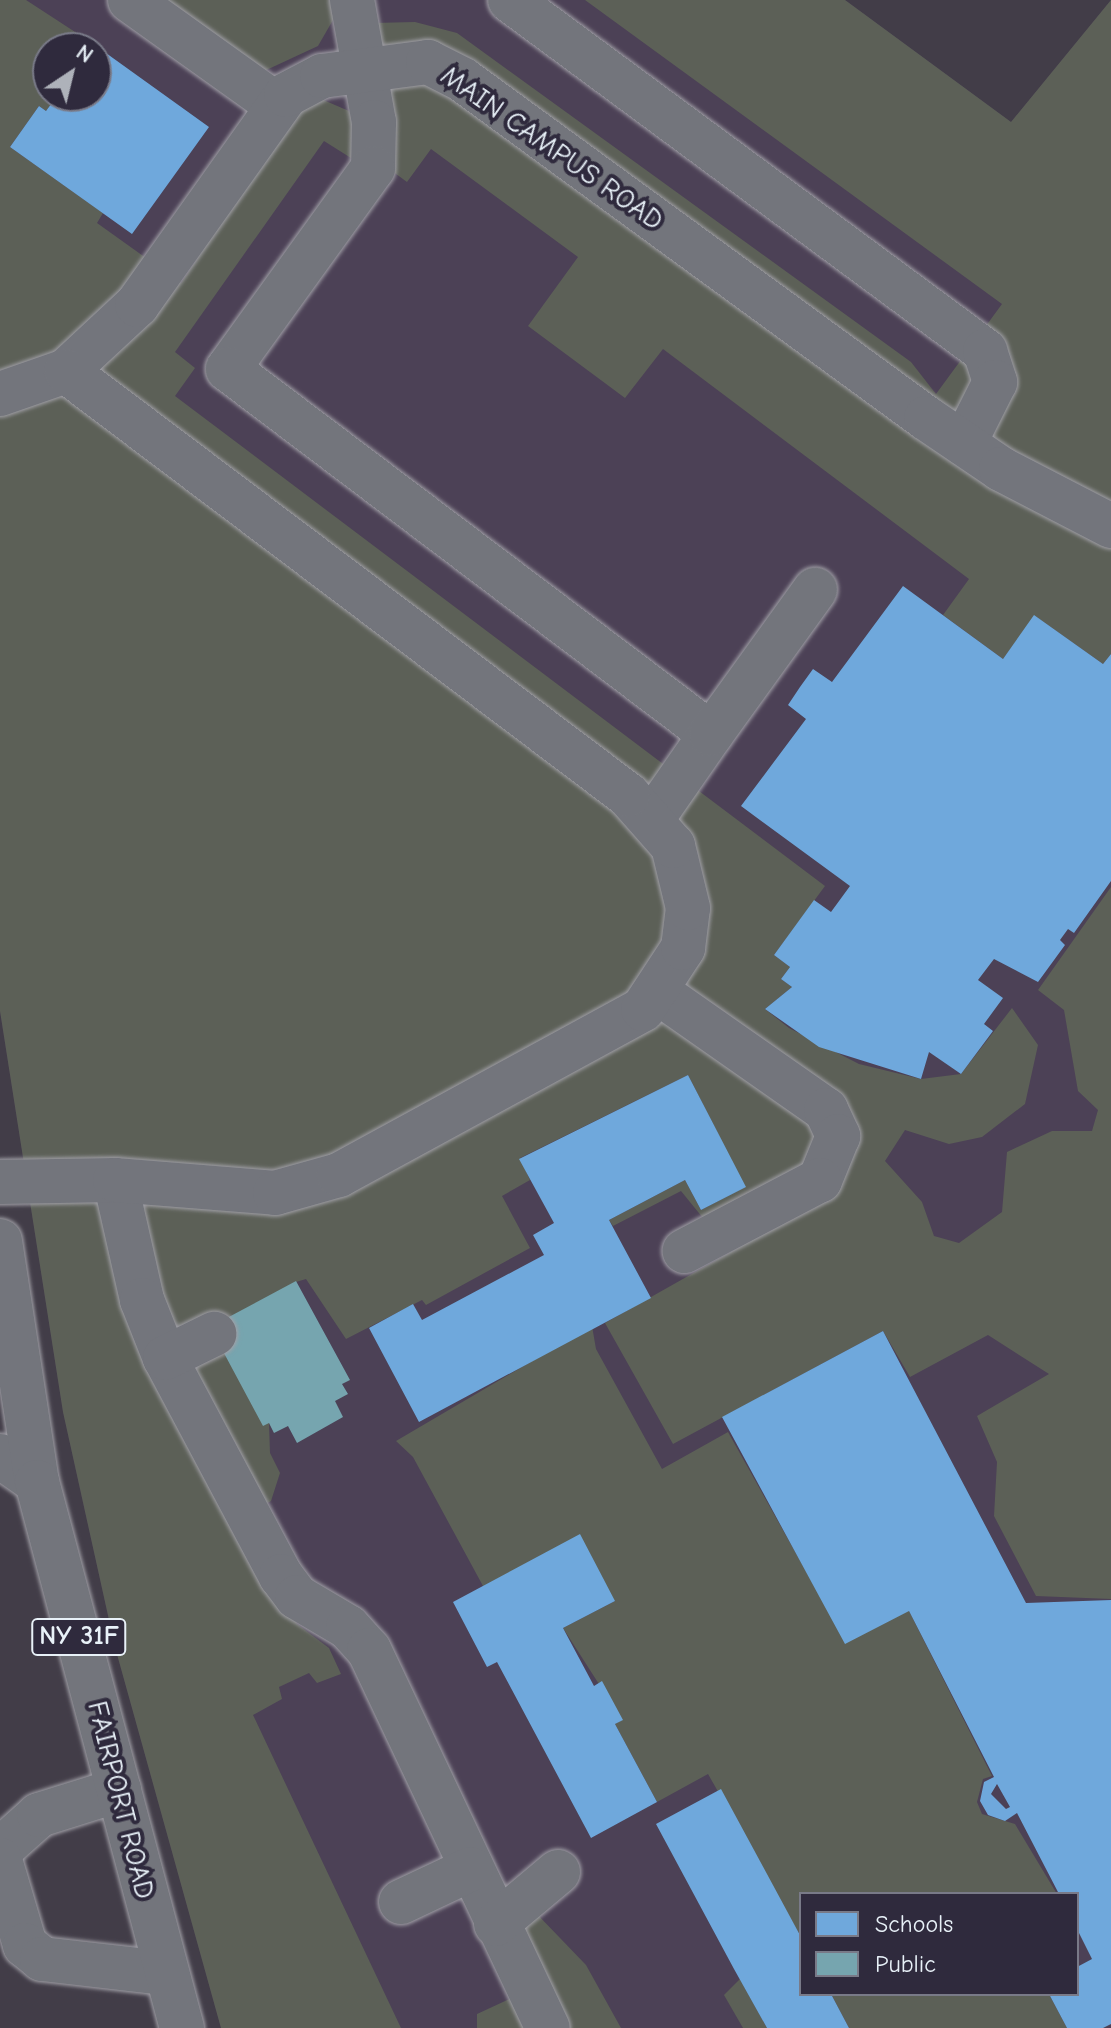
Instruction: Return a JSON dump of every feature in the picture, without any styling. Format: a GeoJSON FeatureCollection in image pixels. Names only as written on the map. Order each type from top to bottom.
{"type":"FeatureCollection","features":[{"type":"Feature","properties":{"kind":"street"},"geometry":{"type":"LineString","coordinates":[[130,0],[278,106]]}},
{"type":"Feature","properties":{"kind":"street"},"geometry":{"type":"LineString","coordinates":[[352,0],[365,66],[373,168],[228,369],[711,734]]}},
{"type":"Feature","properties":{"kind":"street"},"geometry":{"type":"LineString","coordinates":[[510,0],[985,351],[995,382],[964,444]]}},
{"type":"Feature","properties":{"kind":"street","name":"MAIN CAMPUS ROAD"},"geometry":{"type":"LineString","coordinates":[[0,394],[66,371],[137,305],[278,106],[301,85],[365,66],[428,62],[463,80],[964,444],[1106,513]]}},
{"type":"Feature","properties":{"kind":"street"},"geometry":{"type":"LineString","coordinates":[[0,1182],[115,1180],[275,1193],[339,1175],[627,1020],[659,993],[683,948],[688,908],[673,846],[652,819],[66,371]]}},
{"type":"Feature","properties":{"kind":"street"},"geometry":{"type":"LineString","coordinates":[[652,819],[815,590]]}},
{"type":"Feature","properties":{"kind":"street"},"geometry":{"type":"LineString","coordinates":[[659,993],[826,1110],[838,1136],[820,1180],[685,1251]]}},
{"type":"Feature","properties":{"kind":"street"},"geometry":{"type":"LineString","coordinates":[[115,1180],[142,1300],[165,1358],[281,1576],[297,1597],[348,1627],[369,1650],[496,1924],[548,2028]]}},
{"type":"Feature","properties":{"kind":"street","name":"FAIRPORT ROAD"},"geometry":{"type":"LineString","coordinates":[[0,1241],[37,1482],[182,2028]]}},
{"type":"Feature","properties":{"kind":"street"},"geometry":{"type":"LineString","coordinates":[[165,1358],[214,1334]]}},
{"type":"Feature","properties":{"kind":"street"},"geometry":{"type":"LineString","coordinates":[[0,1456],[37,1482]]}},
{"type":"Feature","properties":{"kind":"street"},"geometry":{"type":"LineString","coordinates":[[0,1850],[39,1815],[119,1790]]}},
{"type":"Feature","properties":{"kind":"street"},"geometry":{"type":"LineString","coordinates":[[0,1860],[25,1945],[42,1959],[165,1973]]}},
{"type":"Feature","properties":{"kind":"street"},"geometry":{"type":"LineString","coordinates":[[401,1902],[471,1869]]}},
{"type":"Feature","properties":{"kind":"street"},"geometry":{"type":"LineString","coordinates":[[496,1924],[558,1872]]}},
{"type":"Feature","properties":{"kind":"shaded area"},"geometry":{"type":"Polygon","coordinates":[[[0,0],[845,0],[1011,122],[1111,0],[1111,2028],[221,2028],[115,1647],[63,1412],[0,1011],[0,0]]]}},
{"type":"Feature","properties":{"kind":"shaded area"},"geometry":{"type":"Polygon","coordinates":[[[0,0],[26,0],[75,32],[32,32],[32,112],[35,112],[10,147],[103,213],[97,223],[181,283],[296,110],[321,99],[349,111],[358,141],[351,158],[324,141],[175,352],[195,368],[175,396],[825,886],[774,955],[790,967],[781,979],[792,987],[765,1009],[789,1028],[859,1064],[921,1079],[961,1074],[1012,1008],[1038,1045],[1025,1104],[982,1137],[949,1144],[905,1130],[885,1161],[922,1202],[934,1236],[959,1243],[1002,1212],[1007,1152],[1052,1131],[1092,1131],[1098,1110],[1078,1091],[1064,1010],[1038,990],[1111,887],[1111,1599],[1036,1596],[994,1516],[997,1462],[977,1416],[1049,1374],[988,1335],[910,1377],[883,1331],[673,1444],[605,1323],[812,1206],[707,1223],[681,1191],[613,1226],[609,1220],[685,1180],[701,1210],[745,1187],[688,1075],[520,1158],[530,1180],[502,1196],[530,1248],[426,1305],[422,1300],[346,1339],[306,1279],[296,1282],[269,1423],[270,1453],[280,1473],[271,1501],[236,1520],[297,1624],[329,1648],[341,1674],[317,1683],[309,1673],[279,1687],[282,1699],[253,1715],[401,2028],[221,2028],[115,1647],[63,1412],[0,1011],[0,0]]]}},
{"type":"Feature","properties":{"kind":"shaded area"},"geometry":{"type":"Polygon","coordinates":[[[158,0],[334,0],[337,13],[318,46],[262,72],[158,0]]]}},
{"type":"Feature","properties":{"kind":"shaded area"},"geometry":{"type":"Polygon","coordinates":[[[585,0],[845,0],[1011,122],[1111,0],[1111,654],[1103,664],[1035,616],[1003,659],[943,615],[969,579],[663,349],[625,398],[528,326],[578,257],[431,149],[407,182],[392,171],[373,23],[415,22],[457,33],[911,362],[936,394],[1002,304],[585,0]]]}},
{"type":"Feature","properties":{"kind":"shaded area"},"geometry":{"type":"Polygon","coordinates":[[[592,1326],[596,1349],[662,1469],[728,1432],[826,1607],[909,1611],[992,1776],[983,1779],[977,1802],[982,1814],[1015,1824],[1056,1892],[799,1892],[799,1933],[708,1774],[657,1802],[615,1724],[622,1720],[563,1628],[615,1601],[483,1586],[413,1457],[396,1441],[592,1326]]]}},
{"type":"Feature","properties":{"kind":"shaded area"},"geometry":{"type":"Polygon","coordinates":[[[535,1912],[586,1965],[621,2028],[477,2028],[477,2014],[548,1981],[522,1931],[535,1912]]]}},
{"type":"Feature","properties":{"kind":"shaded area"},"geometry":{"type":"Polygon","coordinates":[[[740,1979],[767,2028],[743,2028],[724,1995],[740,1979]]]}},
{"type":"Feature","properties":{"kind":"shaded area"},"geometry":{"type":"Polygon","coordinates":[[[832,1996],[1050,1996],[1067,2028],[849,2028],[832,1996]]]}},
{"type":"Feature","properties":{"kind":"building: Schools"},"geometry":{"type":"Polygon","coordinates":[[[112,57],[209,127],[132,234],[10,147],[35,112],[112,112],[112,57]]]}},
{"type":"Feature","properties":{"kind":"building: Schools"},"geometry":{"type":"Polygon","coordinates":[[[903,586],[1003,659],[1034,615],[1103,664],[1111,654],[1111,881],[1074,933],[1068,929],[1060,940],[1065,945],[1038,982],[994,959],[978,980],[1003,998],[984,1024],[993,1031],[961,1074],[929,1052],[921,1079],[819,1047],[765,1009],[792,987],[781,979],[790,967],[774,955],[814,900],[831,912],[850,886],[741,806],[806,719],[788,705],[813,669],[832,682],[903,586]]]}},
{"type":"Feature","properties":{"kind":"building: Schools"},"geometry":{"type":"Polygon","coordinates":[[[688,1075],[746,1187],[701,1210],[685,1180],[609,1220],[651,1298],[419,1422],[369,1328],[413,1304],[422,1320],[544,1255],[533,1235],[554,1223],[519,1159],[688,1075]]]}},
{"type":"Feature","properties":{"kind":"building: Schools"},"geometry":{"type":"Polygon","coordinates":[[[883,1331],[1026,1603],[1111,1600],[1111,2024],[1103,2028],[1067,2028],[1050,1996],[1079,1996],[1079,1966],[1092,1959],[1079,1933],[1079,1892],[1058,1892],[1017,1813],[1005,1821],[988,1815],[980,1801],[984,1782],[994,1777],[909,1611],[845,1644],[722,1417],[883,1331]],[[997,1784],[991,1794],[1006,1809],[1010,1807],[997,1784]]]}},
{"type":"Feature","properties":{"kind":"building: Schools"},"geometry":{"type":"Polygon","coordinates":[[[580,1534],[615,1601],[563,1628],[594,1686],[602,1681],[623,1720],[615,1724],[657,1802],[591,1838],[497,1662],[487,1667],[453,1602],[580,1534]]]}},
{"type":"Feature","properties":{"kind":"building: Schools"},"geometry":{"type":"Polygon","coordinates":[[[721,1789],[799,1933],[799,1996],[832,1996],[849,2028],[767,2028],[656,1824],[721,1789]]]}},
{"type":"Feature","properties":{"kind":"building: Public"},"geometry":{"type":"Polygon","coordinates":[[[296,1281],[350,1380],[342,1384],[348,1394],[335,1401],[343,1417],[297,1443],[288,1426],[274,1433],[269,1423],[263,1426],[210,1327],[296,1281]]]}}]}
